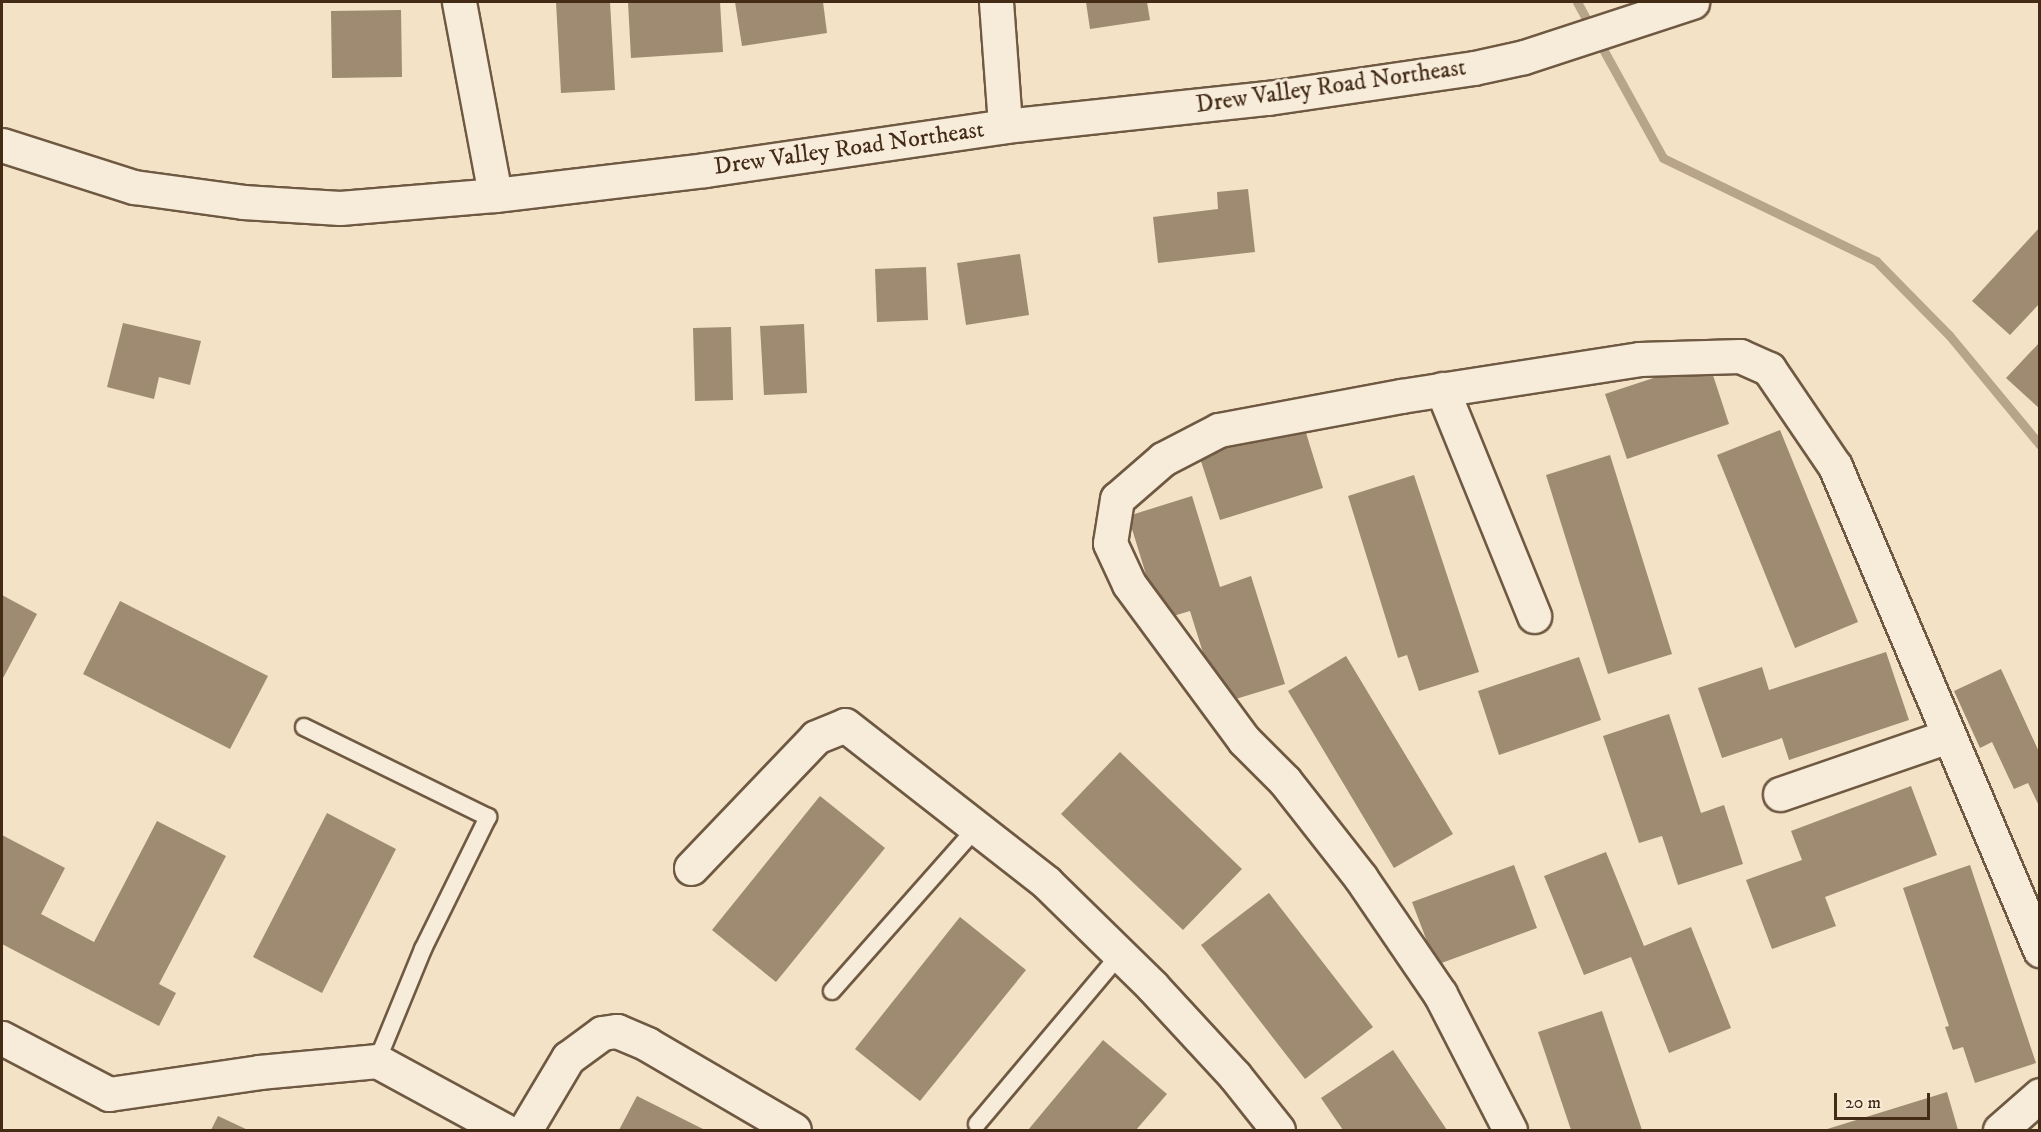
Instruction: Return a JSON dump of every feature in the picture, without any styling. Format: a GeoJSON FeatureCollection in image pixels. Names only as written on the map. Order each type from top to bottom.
{"type":"FeatureCollection","features":[{"type":"Feature","properties":{"kind":"street"},"geometry":{"type":"LineString","coordinates":[[459,2],[495,195]]}},
{"type":"Feature","properties":{"kind":"street"},"geometry":{"type":"LineString","coordinates":[[996,2],[1005,126]]}},
{"type":"Feature","properties":{"kind":"street","name":"Drew Valley Road Northeast"},"geometry":{"type":"LineString","coordinates":[[2,145],[134,187],[243,202],[340,208],[495,195],[705,170],[1005,126],[1268,98],[1524,57],[1640,22],[1692,2]]}},
{"type":"Feature","properties":{"kind":"street"},"geometry":{"type":"LineString","coordinates":[[1510,1131],[1440,994],[1367,887],[1285,781],[1244,740],[1128,584],[1110,543],[1117,499],[1163,459],[1219,430],[1442,389],[1639,359],[1740,356],[1769,369],[1835,466],[2040,950]]}},
{"type":"Feature","properties":{"kind":"street"},"geometry":{"type":"LineString","coordinates":[[1442,389],[1534,616]]}},
{"type":"Feature","properties":{"kind":"street"},"geometry":{"type":"LineString","coordinates":[[691,868],[816,736],[845,725],[978,826],[1047,883],[1120,954],[1235,1076],[1278,1131]]}},
{"type":"Feature","properties":{"kind":"street"},"geometry":{"type":"LineString","coordinates":[[1780,794],[1948,736]]}},
{"type":"Feature","properties":{"kind":"street"},"geometry":{"type":"LineString","coordinates":[[525,1131],[568,1058],[602,1034],[617,1031],[647,1044],[794,1131]]}},
{"type":"Feature","properties":{"kind":"street"},"geometry":{"type":"LineString","coordinates":[[2,1038],[109,1094],[259,1072],[377,1061],[504,1131]]}},
{"type":"Feature","properties":{"kind":"street"},"geometry":{"type":"LineString","coordinates":[[2000,1131],[2040,1095]]}},
{"type":"Feature","properties":{"kind":"lane"},"geometry":{"type":"LineString","coordinates":[[304,727],[488,817],[423,949],[377,1061]]}},
{"type":"Feature","properties":{"kind":"lane"},"geometry":{"type":"LineString","coordinates":[[832,991],[978,826]]}},
{"type":"Feature","properties":{"kind":"lane"},"geometry":{"type":"LineString","coordinates":[[977,1124],[1120,954]]}},
{"type":"Feature","properties":{"kind":"building"},"geometry":{"type":"Polygon","coordinates":[[[556,2],[610,2],[615,90],[561,93],[556,2]]]}},
{"type":"Feature","properties":{"kind":"building"},"geometry":{"type":"Polygon","coordinates":[[[628,2],[720,2],[723,52],[631,58],[628,2]]]}},
{"type":"Feature","properties":{"kind":"building"},"geometry":{"type":"Polygon","coordinates":[[[735,2],[823,2],[827,33],[742,46],[735,2]]]}},
{"type":"Feature","properties":{"kind":"building"},"geometry":{"type":"Polygon","coordinates":[[[1086,2],[1147,2],[1150,20],[1090,29],[1086,2]]]}},
{"type":"Feature","properties":{"kind":"building"},"geometry":{"type":"Polygon","coordinates":[[[401,10],[402,77],[332,78],[331,11],[401,10]]]}},
{"type":"Feature","properties":{"kind":"building"},"geometry":{"type":"Polygon","coordinates":[[[1248,189],[1255,252],[1158,263],[1153,217],[1218,209],[1217,192],[1248,189]]]}},
{"type":"Feature","properties":{"kind":"building"},"geometry":{"type":"Polygon","coordinates":[[[2040,227],[2040,303],[2010,335],[1972,301],[2040,227]]]}},
{"type":"Feature","properties":{"kind":"building"},"geometry":{"type":"Polygon","coordinates":[[[1020,254],[1029,315],[966,325],[957,263],[1020,254]]]}},
{"type":"Feature","properties":{"kind":"building"},"geometry":{"type":"Polygon","coordinates":[[[926,267],[928,320],[877,322],[875,269],[926,267]]]}},
{"type":"Feature","properties":{"kind":"building"},"geometry":{"type":"Polygon","coordinates":[[[123,323],[201,341],[190,385],[159,377],[154,399],[107,387],[123,323]]]}},
{"type":"Feature","properties":{"kind":"building"},"geometry":{"type":"Polygon","coordinates":[[[804,324],[807,393],[764,395],[760,326],[804,324]]]}},
{"type":"Feature","properties":{"kind":"building"},"geometry":{"type":"Polygon","coordinates":[[[731,327],[733,400],[695,401],[693,328],[731,327]]]}},
{"type":"Feature","properties":{"kind":"building"},"geometry":{"type":"Polygon","coordinates":[[[2040,342],[2040,409],[2006,378],[2040,342]]]}},
{"type":"Feature","properties":{"kind":"building"},"geometry":{"type":"Polygon","coordinates":[[[1708,360],[1729,424],[1627,459],[1605,394],[1708,360]]]}},
{"type":"Feature","properties":{"kind":"building"},"geometry":{"type":"Polygon","coordinates":[[[1303,423],[1323,488],[1220,520],[1199,455],[1303,423]]]}},
{"type":"Feature","properties":{"kind":"building"},"geometry":{"type":"Polygon","coordinates":[[[1780,430],[1858,622],[1795,648],[1717,455],[1780,430]]]}},
{"type":"Feature","properties":{"kind":"building"},"geometry":{"type":"Polygon","coordinates":[[[1610,455],[1672,654],[1608,674],[1546,475],[1610,455]]]}},
{"type":"Feature","properties":{"kind":"building"},"geometry":{"type":"Polygon","coordinates":[[[1414,475],[1479,672],[1419,691],[1407,655],[1398,658],[1348,496],[1414,475]]]}},
{"type":"Feature","properties":{"kind":"building"},"geometry":{"type":"Polygon","coordinates":[[[1192,496],[1220,587],[1251,576],[1285,684],[1219,704],[1190,611],[1160,620],[1128,516],[1192,496]]]}},
{"type":"Feature","properties":{"kind":"building"},"geometry":{"type":"Polygon","coordinates":[[[2,595],[37,614],[2,680],[2,595]]]}},
{"type":"Feature","properties":{"kind":"building"},"geometry":{"type":"Polygon","coordinates":[[[120,601],[268,676],[230,749],[83,674],[120,601]]]}},
{"type":"Feature","properties":{"kind":"building"},"geometry":{"type":"Polygon","coordinates":[[[1886,652],[1909,720],[1789,760],[1782,738],[1722,758],[1698,688],[1762,667],[1769,690],[1886,652]]]}},
{"type":"Feature","properties":{"kind":"building"},"geometry":{"type":"Polygon","coordinates":[[[1346,656],[1453,834],[1394,868],[1288,691],[1346,656]]]}},
{"type":"Feature","properties":{"kind":"building"},"geometry":{"type":"Polygon","coordinates":[[[1579,657],[1601,720],[1499,755],[1478,691],[1579,657]]]}},
{"type":"Feature","properties":{"kind":"building"},"geometry":{"type":"Polygon","coordinates":[[[2001,669],[2040,754],[2040,808],[2028,783],[2014,789],[1992,742],[1980,748],[1954,691],[2001,669]]]}},
{"type":"Feature","properties":{"kind":"building"},"geometry":{"type":"Polygon","coordinates":[[[1669,714],[1701,813],[1724,805],[1743,864],[1678,885],[1662,836],[1639,843],[1603,736],[1669,714]]]}},
{"type":"Feature","properties":{"kind":"building"},"geometry":{"type":"Polygon","coordinates":[[[1120,752],[1242,869],[1183,930],[1061,814],[1120,752]]]}},
{"type":"Feature","properties":{"kind":"building"},"geometry":{"type":"Polygon","coordinates":[[[1911,786],[1937,855],[1825,897],[1836,926],[1772,949],[1746,880],[1802,860],[1791,831],[1911,786]]]}},
{"type":"Feature","properties":{"kind":"building"},"geometry":{"type":"Polygon","coordinates":[[[820,796],[885,848],[776,982],[712,930],[820,796]]]}},
{"type":"Feature","properties":{"kind":"building"},"geometry":{"type":"Polygon","coordinates":[[[327,813],[396,849],[322,993],[253,957],[327,813]]]}},
{"type":"Feature","properties":{"kind":"building"},"geometry":{"type":"Polygon","coordinates":[[[157,821],[226,856],[159,984],[176,993],[159,1026],[2,944],[2,835],[65,868],[41,914],[94,942],[157,821]]]}},
{"type":"Feature","properties":{"kind":"building"},"geometry":{"type":"Polygon","coordinates":[[[1606,852],[1644,946],[1691,927],[1731,1028],[1669,1053],[1631,957],[1584,975],[1544,876],[1606,852]]]}},
{"type":"Feature","properties":{"kind":"building"},"geometry":{"type":"Polygon","coordinates":[[[1514,865],[1537,928],[1436,965],[1412,902],[1514,865]]]}},
{"type":"Feature","properties":{"kind":"building"},"geometry":{"type":"Polygon","coordinates":[[[1970,865],[2036,1063],[1975,1083],[1963,1047],[1953,1050],[1945,1027],[1949,1026],[1903,888],[1970,865]]]}},
{"type":"Feature","properties":{"kind":"building"},"geometry":{"type":"Polygon","coordinates":[[[1269,893],[1373,1027],[1305,1079],[1201,945],[1269,893]]]}},
{"type":"Feature","properties":{"kind":"building"},"geometry":{"type":"Polygon","coordinates":[[[960,917],[1026,970],[920,1101],[855,1049],[960,917]]]}},
{"type":"Feature","properties":{"kind":"building"},"geometry":{"type":"Polygon","coordinates":[[[1602,1011],[1642,1130],[1571,1130],[1538,1032],[1602,1011]]]}},
{"type":"Feature","properties":{"kind":"building"},"geometry":{"type":"Polygon","coordinates":[[[1103,1040],[1167,1094],[1136,1130],[1028,1130],[1103,1040]]]}},
{"type":"Feature","properties":{"kind":"building"},"geometry":{"type":"Polygon","coordinates":[[[1393,1050],[1447,1130],[1343,1130],[1321,1098],[1393,1050]]]}},
{"type":"Feature","properties":{"kind":"building"},"geometry":{"type":"Polygon","coordinates":[[[1947,1092],[1958,1130],[1824,1130],[1947,1092]]]}},
{"type":"Feature","properties":{"kind":"building"},"geometry":{"type":"Polygon","coordinates":[[[637,1096],[705,1130],[619,1130],[637,1096]]]}},
{"type":"Feature","properties":{"kind":"building"},"geometry":{"type":"Polygon","coordinates":[[[218,1116],[248,1130],[211,1130],[218,1116]]]}},
{"type":"Feature","properties":{"kind":"waterway"},"geometry":{"type":"LineString","coordinates":[[1577,2],[1663,158],[1876,261],[1949,335],[2040,445]]}}]}
